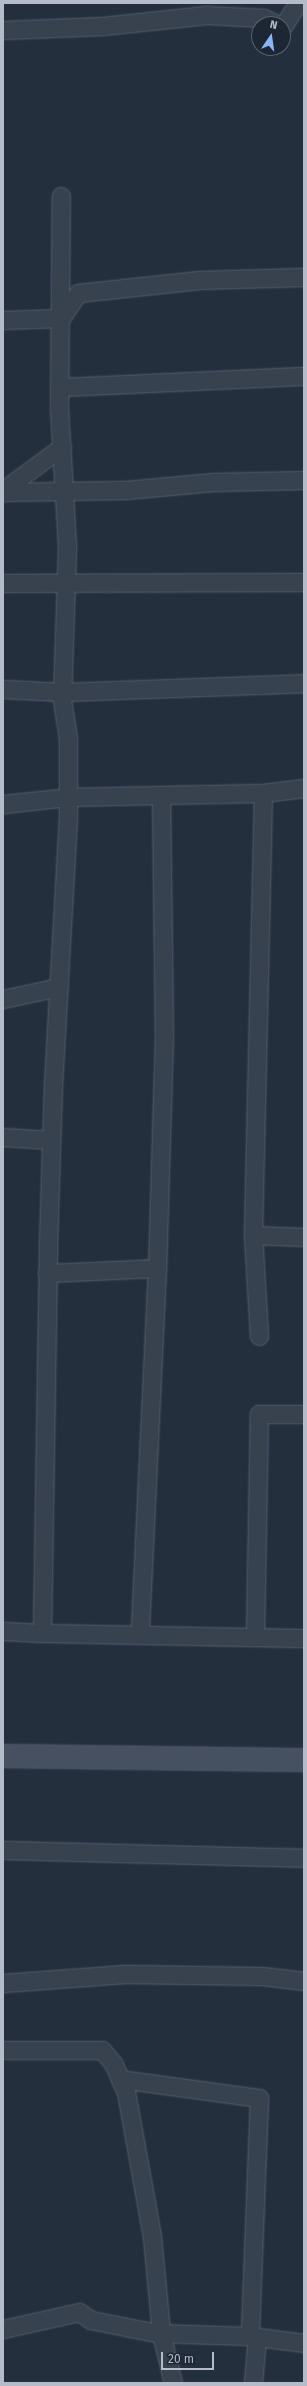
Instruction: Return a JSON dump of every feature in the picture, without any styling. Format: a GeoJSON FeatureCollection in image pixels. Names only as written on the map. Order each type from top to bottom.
{"type":"FeatureCollection","features":[{"type":"Feature","properties":{"kind":"main road"},"geometry":{"type":"LineString","coordinates":[[3,1756],[304,1760]]}},
{"type":"Feature","properties":{"kind":"street"},"geometry":{"type":"LineString","coordinates":[[290,16],[298,3]]}},
{"type":"Feature","properties":{"kind":"street"},"geometry":{"type":"LineString","coordinates":[[3,30],[103,26],[206,14],[251,17]]}},
{"type":"Feature","properties":{"kind":"street"},"geometry":{"type":"LineString","coordinates":[[42,1633],[47,1273],[51,1140],[68,796],[68,738],[63,692],[66,581],[66,492],[59,387],[61,318],[61,196]]}},
{"type":"Feature","properties":{"kind":"street"},"geometry":{"type":"LineString","coordinates":[[61,318],[78,293],[199,280],[304,277]]}},
{"type":"Feature","properties":{"kind":"street"},"geometry":{"type":"LineString","coordinates":[[3,320],[61,318]]}},
{"type":"Feature","properties":{"kind":"street"},"geometry":{"type":"LineString","coordinates":[[59,387],[304,376],[304,364]]}},
{"type":"Feature","properties":{"kind":"street"},"geometry":{"type":"LineString","coordinates":[[3,491],[62,447]]}},
{"type":"Feature","properties":{"kind":"street"},"geometry":{"type":"LineString","coordinates":[[3,491],[66,492],[126,490],[214,482],[304,480]]}},
{"type":"Feature","properties":{"kind":"street"},"geometry":{"type":"LineString","coordinates":[[3,583],[66,581],[304,582]]}},
{"type":"Feature","properties":{"kind":"street"},"geometry":{"type":"LineString","coordinates":[[3,689],[63,692],[304,683]]}},
{"type":"Feature","properties":{"kind":"street"},"geometry":{"type":"LineString","coordinates":[[3,804],[68,796],[263,793],[304,788]]}},
{"type":"Feature","properties":{"kind":"street"},"geometry":{"type":"LineString","coordinates":[[259,1336],[253,1235],[263,793]]}},
{"type":"Feature","properties":{"kind":"street"},"geometry":{"type":"LineString","coordinates":[[140,1635],[157,1268],[164,1034],[161,795]]}},
{"type":"Feature","properties":{"kind":"street"},"geometry":{"type":"LineString","coordinates":[[3,999],[59,987]]}},
{"type":"Feature","properties":{"kind":"street"},"geometry":{"type":"LineString","coordinates":[[3,1137],[51,1140]]}},
{"type":"Feature","properties":{"kind":"street"},"geometry":{"type":"LineString","coordinates":[[253,1235],[304,1237]]}},
{"type":"Feature","properties":{"kind":"street"},"geometry":{"type":"LineString","coordinates":[[47,1273],[157,1268]]}},
{"type":"Feature","properties":{"kind":"street"},"geometry":{"type":"LineString","coordinates":[[255,1637],[259,1414],[304,1414]]}},
{"type":"Feature","properties":{"kind":"street"},"geometry":{"type":"LineString","coordinates":[[3,1631],[304,1638]]}},
{"type":"Feature","properties":{"kind":"street"},"geometry":{"type":"LineString","coordinates":[[3,1850],[304,1858]]}},
{"type":"Feature","properties":{"kind":"street"},"geometry":{"type":"LineString","coordinates":[[3,1983],[125,1974],[262,1976],[304,1981]]}},
{"type":"Feature","properties":{"kind":"street"},"geometry":{"type":"LineString","coordinates":[[3,2050],[102,2050],[113,2063],[126,2092],[152,2237],[161,2333],[173,2383]]}},
{"type":"Feature","properties":{"kind":"street"},"geometry":{"type":"LineString","coordinates":[[120,2079],[259,2098],[253,2383]]}},
{"type":"Feature","properties":{"kind":"street"},"geometry":{"type":"LineString","coordinates":[[3,2329],[79,2312],[91,2320],[161,2333],[254,2337],[304,2343]]}}]}
